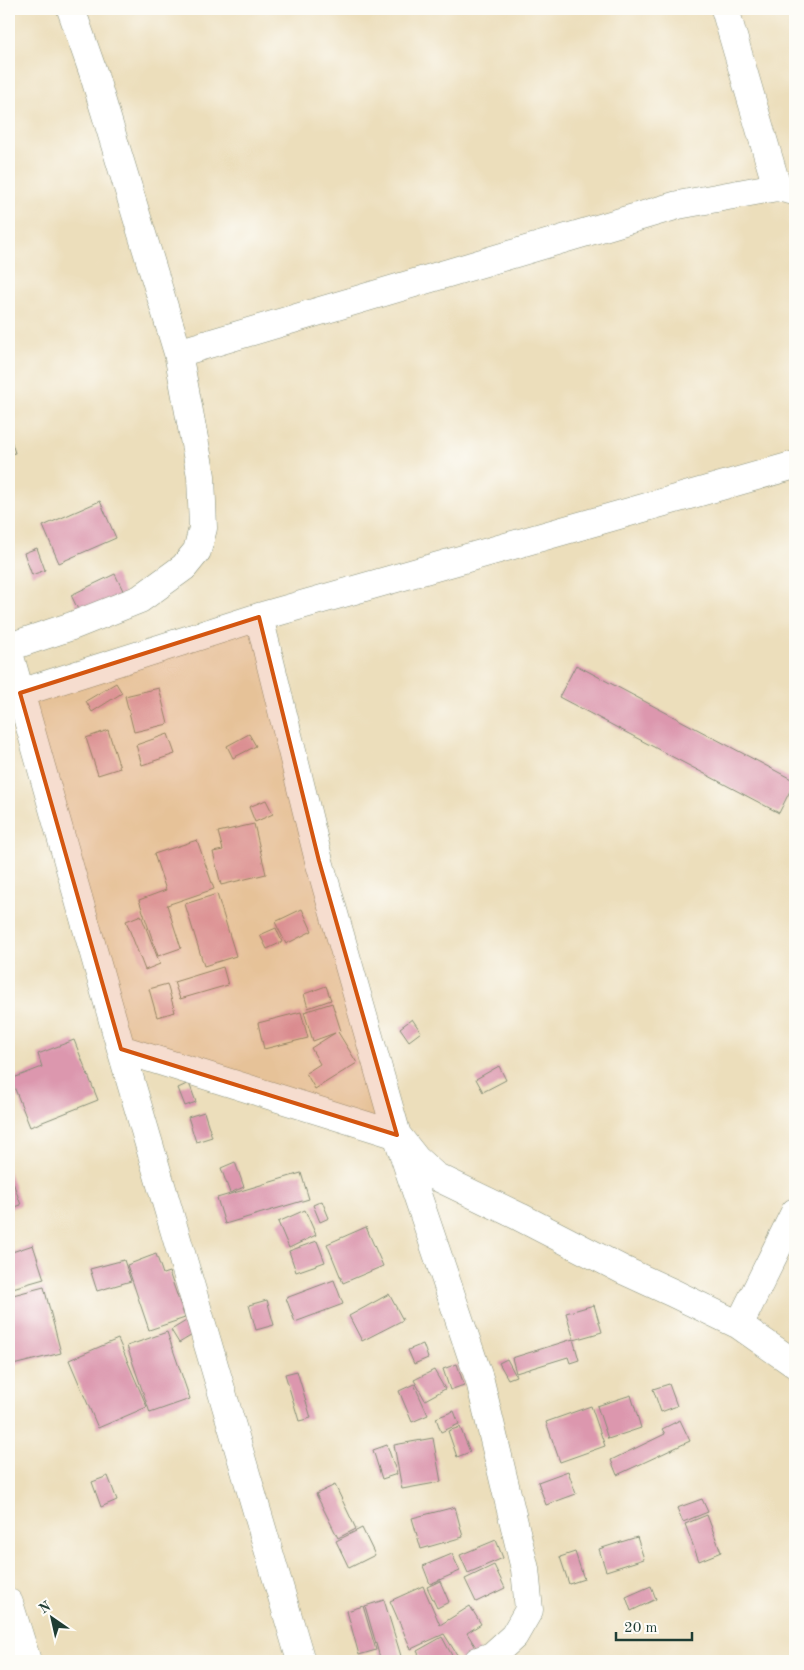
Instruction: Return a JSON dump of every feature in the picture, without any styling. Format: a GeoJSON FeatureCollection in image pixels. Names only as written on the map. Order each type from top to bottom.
{"type":"FeatureCollection","features":[{"type":"Feature","properties":{"kind":"street"},"geometry":{"type":"LineString","coordinates":[[9,647],[72,626],[140,599],[184,567],[197,551],[203,528],[201,476],[178,353],[93,72],[71,9]]}},
{"type":"Feature","properties":{"kind":"street"},"geometry":{"type":"LineString","coordinates":[[178,353],[678,205],[786,189],[725,9]]}},
{"type":"Feature","properties":{"kind":"street"},"geometry":{"type":"LineString","coordinates":[[20,693],[259,617],[795,465]]}},
{"type":"Feature","properties":{"kind":"street"},"geometry":{"type":"LineString","coordinates":[[259,617],[318,862],[398,1135],[480,1381],[525,1569],[529,1610],[514,1636],[492,1656],[478,1661]]}},
{"type":"Feature","properties":{"kind":"street"},"geometry":{"type":"LineString","coordinates":[[9,653],[121,1049],[300,1661]]}},
{"type":"Feature","properties":{"kind":"street"},"geometry":{"type":"LineString","coordinates":[[121,1049],[398,1135],[416,1159],[436,1176],[622,1270],[739,1326],[795,1364]]}},
{"type":"Feature","properties":{"kind":"street"},"geometry":{"type":"LineString","coordinates":[[739,1326],[795,1212]]}},
{"type":"Feature","properties":{"kind":"street"},"geometry":{"type":"LineString","coordinates":[[9,1603],[27,1661]]}},
{"type":"Feature","properties":{"kind":"highlighted area"},"geometry":{"type":"Polygon","coordinates":[[[259,617],[319,861],[397,1135],[121,1049],[20,693],[259,617]]]}},
{"type":"Feature","properties":{"kind":"building"},"geometry":{"type":"Polygon","coordinates":[[[9,434],[15,453],[9,454],[9,434]]]}},
{"type":"Feature","properties":{"kind":"building"},"geometry":{"type":"Polygon","coordinates":[[[100,501],[116,538],[59,563],[43,526],[100,501]]]}},
{"type":"Feature","properties":{"kind":"building"},"geometry":{"type":"Polygon","coordinates":[[[37,548],[45,570],[32,575],[24,553],[37,548]]]}},
{"type":"Feature","properties":{"kind":"building"},"geometry":{"type":"Polygon","coordinates":[[[115,574],[130,605],[86,626],[71,595],[115,574]]]}},
{"type":"Feature","properties":{"kind":"building"},"geometry":{"type":"Polygon","coordinates":[[[576,665],[795,781],[779,813],[559,697],[576,665]]]}},
{"type":"Feature","properties":{"kind":"building"},"geometry":{"type":"Polygon","coordinates":[[[116,683],[122,693],[92,712],[86,701],[116,683]]]}},
{"type":"Feature","properties":{"kind":"building"},"geometry":{"type":"Polygon","coordinates":[[[159,688],[168,724],[134,732],[125,696],[159,688]]]}},
{"type":"Feature","properties":{"kind":"building"},"geometry":{"type":"Polygon","coordinates":[[[108,730],[120,768],[98,775],[86,738],[108,730]]]}},
{"type":"Feature","properties":{"kind":"building"},"geometry":{"type":"Polygon","coordinates":[[[168,734],[175,754],[142,765],[136,745],[168,734]]]}},
{"type":"Feature","properties":{"kind":"building"},"geometry":{"type":"Polygon","coordinates":[[[249,734],[256,746],[233,758],[227,746],[249,734]]]}},
{"type":"Feature","properties":{"kind":"building"},"geometry":{"type":"Polygon","coordinates":[[[266,800],[273,814],[255,822],[249,807],[266,800]]]}},
{"type":"Feature","properties":{"kind":"building"},"geometry":{"type":"Polygon","coordinates":[[[254,824],[266,874],[221,885],[213,852],[223,850],[218,832],[254,824]]]}},
{"type":"Feature","properties":{"kind":"building"},"geometry":{"type":"Polygon","coordinates":[[[197,840],[214,889],[167,905],[181,948],[158,956],[139,900],[166,890],[154,854],[197,840]]]}},
{"type":"Feature","properties":{"kind":"building"},"geometry":{"type":"Polygon","coordinates":[[[217,894],[236,956],[204,966],[185,904],[217,894]]]}},
{"type":"Feature","properties":{"kind":"building"},"geometry":{"type":"Polygon","coordinates":[[[302,909],[312,931],[286,944],[275,922],[302,909]]]}},
{"type":"Feature","properties":{"kind":"building"},"geometry":{"type":"Polygon","coordinates":[[[141,915],[160,964],[145,970],[126,921],[141,915]]]}},
{"type":"Feature","properties":{"kind":"building"},"geometry":{"type":"Polygon","coordinates":[[[276,928],[282,942],[267,949],[260,935],[276,928]]]}},
{"type":"Feature","properties":{"kind":"building"},"geometry":{"type":"Polygon","coordinates":[[[223,967],[228,985],[180,999],[174,982],[223,967]]]}},
{"type":"Feature","properties":{"kind":"building"},"geometry":{"type":"Polygon","coordinates":[[[167,984],[175,1012],[157,1017],[149,989],[167,984]]]}},
{"type":"Feature","properties":{"kind":"building"},"geometry":{"type":"Polygon","coordinates":[[[326,986],[331,1000],[308,1008],[304,994],[326,986]]]}},
{"type":"Feature","properties":{"kind":"building"},"geometry":{"type":"Polygon","coordinates":[[[332,1003],[341,1031],[338,1032],[357,1063],[315,1089],[306,1073],[320,1064],[311,1048],[335,1033],[313,1041],[304,1012],[332,1003]]]}},
{"type":"Feature","properties":{"kind":"building"},"geometry":{"type":"Polygon","coordinates":[[[301,1012],[308,1038],[264,1049],[258,1023],[301,1012]]]}},
{"type":"Feature","properties":{"kind":"building"},"geometry":{"type":"Polygon","coordinates":[[[412,1019],[421,1032],[409,1041],[400,1028],[412,1019]]]}},
{"type":"Feature","properties":{"kind":"building"},"geometry":{"type":"Polygon","coordinates":[[[74,1040],[98,1100],[30,1127],[11,1079],[42,1067],[38,1054],[74,1040]]]}},
{"type":"Feature","properties":{"kind":"building"},"geometry":{"type":"Polygon","coordinates":[[[499,1066],[506,1080],[483,1092],[476,1079],[499,1066]]]}},
{"type":"Feature","properties":{"kind":"building"},"geometry":{"type":"Polygon","coordinates":[[[189,1083],[196,1102],[185,1106],[178,1088],[189,1083]]]}},
{"type":"Feature","properties":{"kind":"building"},"geometry":{"type":"Polygon","coordinates":[[[204,1112],[212,1137],[196,1142],[188,1117],[204,1112]]]}},
{"type":"Feature","properties":{"kind":"building"},"geometry":{"type":"Polygon","coordinates":[[[235,1162],[244,1187],[230,1193],[221,1168],[235,1162]]]}},
{"type":"Feature","properties":{"kind":"building"},"geometry":{"type":"Polygon","coordinates":[[[9,1171],[21,1205],[9,1209],[9,1171]]]}},
{"type":"Feature","properties":{"kind":"building"},"geometry":{"type":"Polygon","coordinates":[[[301,1173],[309,1199],[225,1224],[217,1198],[301,1173]]]}},
{"type":"Feature","properties":{"kind":"building"},"geometry":{"type":"Polygon","coordinates":[[[322,1201],[329,1218],[320,1222],[313,1205],[322,1201]]]}},
{"type":"Feature","properties":{"kind":"building"},"geometry":{"type":"Polygon","coordinates":[[[305,1210],[316,1235],[289,1248],[278,1222],[305,1210]]]}},
{"type":"Feature","properties":{"kind":"building"},"geometry":{"type":"Polygon","coordinates":[[[366,1227],[383,1266],[343,1283],[327,1244],[366,1227]]]}},
{"type":"Feature","properties":{"kind":"building"},"geometry":{"type":"Polygon","coordinates":[[[317,1241],[325,1262],[296,1272],[289,1251],[317,1241]]]}},
{"type":"Feature","properties":{"kind":"building"},"geometry":{"type":"Polygon","coordinates":[[[33,1245],[44,1279],[9,1289],[9,1253],[33,1245]]]}},
{"type":"Feature","properties":{"kind":"building"},"geometry":{"type":"Polygon","coordinates":[[[156,1254],[163,1274],[169,1272],[185,1318],[149,1330],[127,1265],[156,1254]]]}},
{"type":"Feature","properties":{"kind":"building"},"geometry":{"type":"Polygon","coordinates":[[[124,1260],[131,1281],[97,1291],[90,1269],[124,1260]]]}},
{"type":"Feature","properties":{"kind":"building"},"geometry":{"type":"Polygon","coordinates":[[[334,1280],[343,1304],[295,1322],[286,1298],[334,1280]]]}},
{"type":"Feature","properties":{"kind":"building"},"geometry":{"type":"Polygon","coordinates":[[[44,1287],[61,1353],[9,1366],[9,1296],[44,1287]]]}},
{"type":"Feature","properties":{"kind":"building"},"geometry":{"type":"Polygon","coordinates":[[[389,1294],[403,1320],[362,1341],[349,1316],[389,1294]]]}},
{"type":"Feature","properties":{"kind":"building"},"geometry":{"type":"Polygon","coordinates":[[[267,1300],[274,1325],[256,1330],[249,1305],[267,1300]]]}},
{"type":"Feature","properties":{"kind":"building"},"geometry":{"type":"Polygon","coordinates":[[[594,1305],[602,1332],[574,1340],[566,1313],[594,1305]]]}},
{"type":"Feature","properties":{"kind":"building"},"geometry":{"type":"Polygon","coordinates":[[[186,1321],[194,1334],[179,1343],[171,1330],[186,1321]]]}},
{"type":"Feature","properties":{"kind":"building"},"geometry":{"type":"Polygon","coordinates":[[[167,1332],[190,1399],[150,1413],[127,1346],[167,1332]]]}},
{"type":"Feature","properties":{"kind":"building"},"geometry":{"type":"Polygon","coordinates":[[[118,1339],[147,1407],[98,1428],[69,1360],[118,1339]]]}},
{"type":"Feature","properties":{"kind":"building"},"geometry":{"type":"Polygon","coordinates":[[[573,1339],[579,1360],[570,1363],[568,1357],[516,1373],[512,1358],[573,1339]]]}},
{"type":"Feature","properties":{"kind":"building"},"geometry":{"type":"Polygon","coordinates":[[[423,1344],[428,1358],[414,1364],[408,1350],[423,1344]]]}},
{"type":"Feature","properties":{"kind":"building"},"geometry":{"type":"Polygon","coordinates":[[[507,1359],[516,1376],[508,1379],[499,1363],[507,1359]]]}},
{"type":"Feature","properties":{"kind":"building"},"geometry":{"type":"Polygon","coordinates":[[[457,1364],[464,1385],[450,1390],[443,1369],[457,1364]]]}},
{"type":"Feature","properties":{"kind":"building"},"geometry":{"type":"Polygon","coordinates":[[[434,1370],[445,1389],[425,1400],[414,1380],[434,1370]]]}},
{"type":"Feature","properties":{"kind":"building"},"geometry":{"type":"Polygon","coordinates":[[[297,1371],[311,1418],[299,1421],[285,1374],[297,1371]]]}},
{"type":"Feature","properties":{"kind":"building"},"geometry":{"type":"Polygon","coordinates":[[[414,1384],[428,1415],[412,1422],[399,1391],[414,1384]]]}},
{"type":"Feature","properties":{"kind":"building"},"geometry":{"type":"Polygon","coordinates":[[[669,1384],[677,1406],[661,1412],[653,1389],[669,1384]]]}},
{"type":"Feature","properties":{"kind":"building"},"geometry":{"type":"Polygon","coordinates":[[[631,1395],[641,1428],[608,1439],[597,1406],[631,1395]]]}},
{"type":"Feature","properties":{"kind":"building"},"geometry":{"type":"Polygon","coordinates":[[[591,1406],[605,1446],[560,1462],[546,1422],[591,1406]]]}},
{"type":"Feature","properties":{"kind":"building"},"geometry":{"type":"Polygon","coordinates":[[[454,1411],[459,1424],[441,1432],[436,1418],[454,1411]]]}},
{"type":"Feature","properties":{"kind":"building"},"geometry":{"type":"Polygon","coordinates":[[[680,1420],[690,1441],[617,1475],[611,1460],[665,1434],[662,1429],[680,1420]]]}},
{"type":"Feature","properties":{"kind":"building"},"geometry":{"type":"Polygon","coordinates":[[[460,1427],[470,1452],[457,1457],[448,1431],[460,1427]]]}},
{"type":"Feature","properties":{"kind":"building"},"geometry":{"type":"Polygon","coordinates":[[[433,1438],[441,1482],[402,1489],[394,1445],[433,1438]]]}},
{"type":"Feature","properties":{"kind":"building"},"geometry":{"type":"Polygon","coordinates":[[[387,1445],[397,1474],[382,1479],[373,1450],[387,1445]]]}},
{"type":"Feature","properties":{"kind":"building"},"geometry":{"type":"Polygon","coordinates":[[[568,1471],[576,1494],[546,1505],[538,1482],[568,1471]]]}},
{"type":"Feature","properties":{"kind":"building"},"geometry":{"type":"Polygon","coordinates":[[[108,1476],[117,1500],[101,1507],[92,1482],[108,1476]]]}},
{"type":"Feature","properties":{"kind":"building"},"geometry":{"type":"Polygon","coordinates":[[[335,1485],[356,1529],[338,1538],[316,1494],[335,1485]]]}},
{"type":"Feature","properties":{"kind":"building"},"geometry":{"type":"Polygon","coordinates":[[[702,1499],[708,1512],[683,1522],[677,1508],[702,1499]]]}},
{"type":"Feature","properties":{"kind":"building"},"geometry":{"type":"Polygon","coordinates":[[[455,1507],[463,1537],[421,1549],[412,1518],[455,1507]]]}},
{"type":"Feature","properties":{"kind":"building"},"geometry":{"type":"Polygon","coordinates":[[[707,1515],[721,1552],[699,1561],[685,1524],[707,1515]]]}},
{"type":"Feature","properties":{"kind":"building"},"geometry":{"type":"Polygon","coordinates":[[[362,1528],[375,1555],[349,1568],[336,1541],[362,1528]]]}},
{"type":"Feature","properties":{"kind":"building"},"geometry":{"type":"Polygon","coordinates":[[[637,1537],[644,1559],[606,1571],[599,1549],[637,1537]]]}},
{"type":"Feature","properties":{"kind":"building"},"geometry":{"type":"Polygon","coordinates":[[[496,1540],[503,1558],[468,1573],[460,1555],[496,1540]]]}},
{"type":"Feature","properties":{"kind":"building"},"geometry":{"type":"Polygon","coordinates":[[[575,1552],[584,1579],[569,1584],[560,1557],[575,1552]]]}},
{"type":"Feature","properties":{"kind":"building"},"geometry":{"type":"Polygon","coordinates":[[[452,1554],[460,1571],[430,1584],[423,1566],[452,1554]]]}},
{"type":"Feature","properties":{"kind":"building"},"geometry":{"type":"Polygon","coordinates":[[[494,1565],[505,1588],[476,1602],[465,1579],[494,1565]]]}},
{"type":"Feature","properties":{"kind":"building"},"geometry":{"type":"Polygon","coordinates":[[[440,1581],[449,1602],[437,1608],[427,1587],[440,1581]]]}},
{"type":"Feature","properties":{"kind":"building"},"geometry":{"type":"Polygon","coordinates":[[[423,1586],[440,1625],[470,1606],[481,1624],[467,1633],[480,1654],[468,1661],[461,1661],[444,1634],[411,1649],[390,1601],[423,1586]]]}},
{"type":"Feature","properties":{"kind":"building"},"geometry":{"type":"Polygon","coordinates":[[[651,1586],[656,1599],[631,1611],[626,1597],[651,1586]]]}},
{"type":"Feature","properties":{"kind":"building"},"geometry":{"type":"Polygon","coordinates":[[[384,1600],[401,1656],[381,1661],[365,1606],[384,1600]]]}},
{"type":"Feature","properties":{"kind":"building"},"geometry":{"type":"Polygon","coordinates":[[[363,1606],[376,1650],[359,1655],[347,1611],[363,1606]]]}},
{"type":"Feature","properties":{"kind":"building"},"geometry":{"type":"Polygon","coordinates":[[[442,1637],[455,1661],[422,1661],[417,1651],[442,1637]]]}}]}
